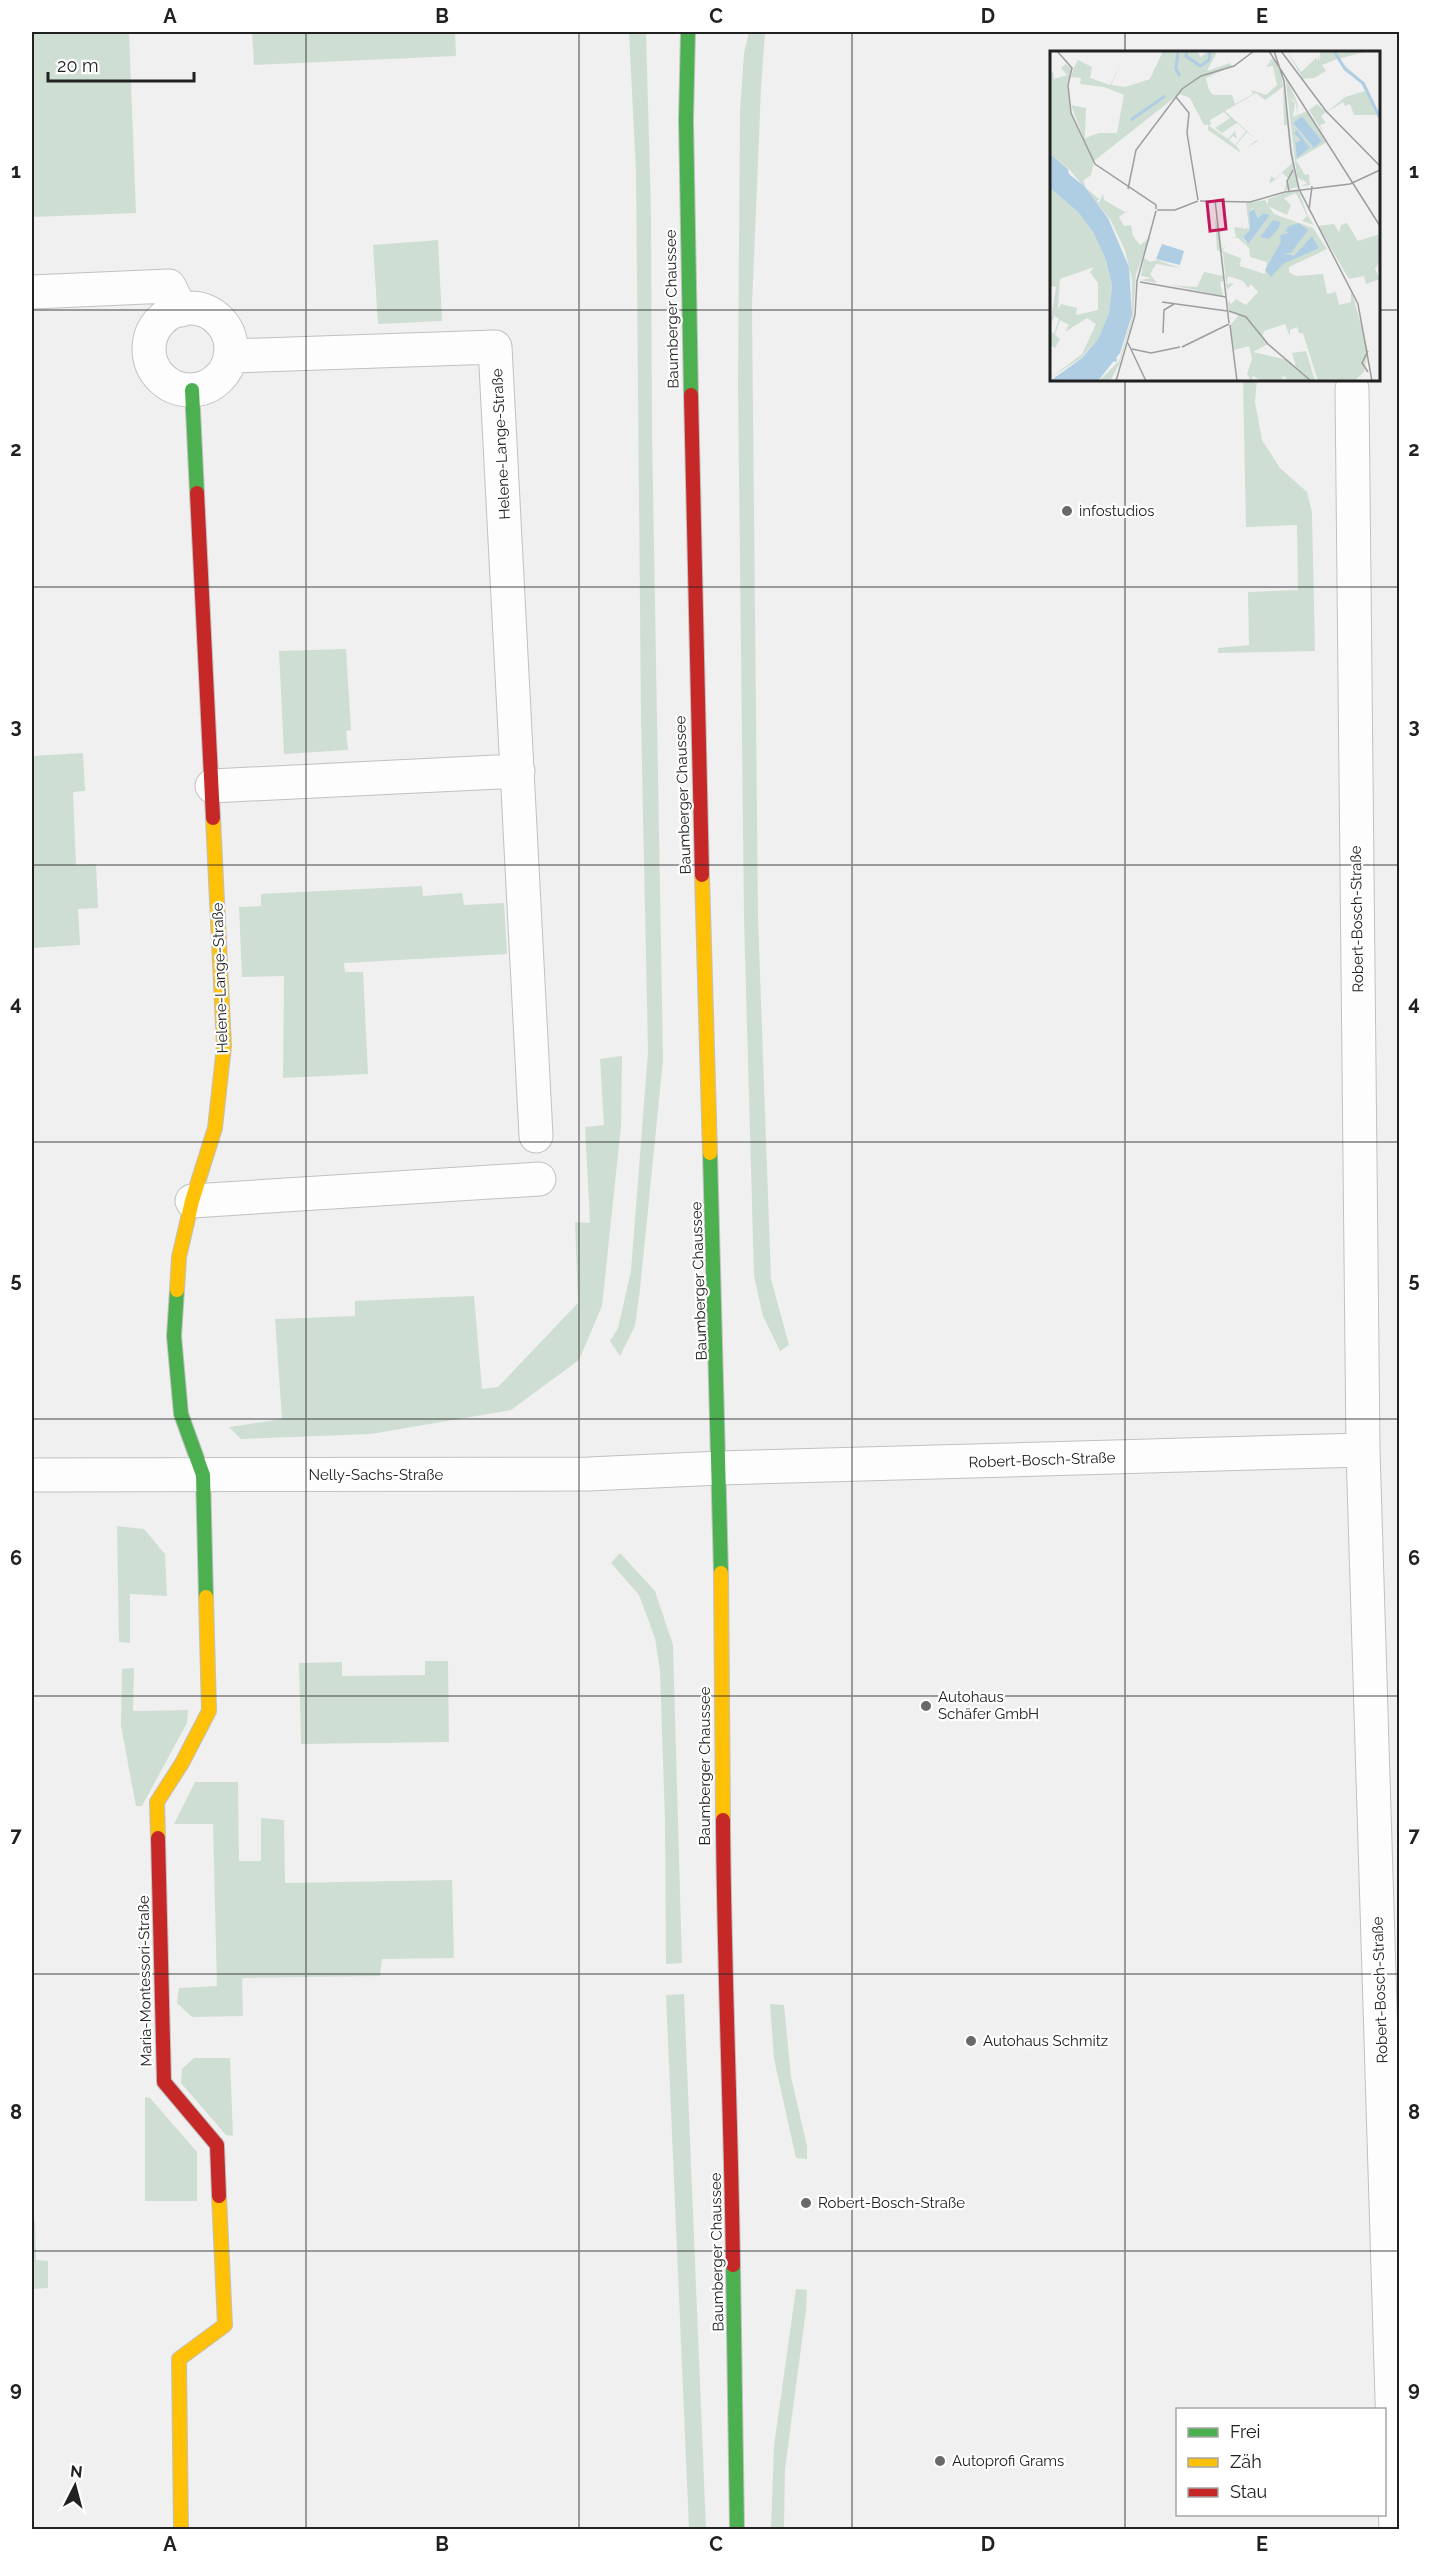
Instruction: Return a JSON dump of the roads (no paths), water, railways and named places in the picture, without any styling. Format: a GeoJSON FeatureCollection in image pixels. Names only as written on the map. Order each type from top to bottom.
{"type":"FeatureCollection","features":[{"type":"Feature","properties":{"kind":"street","name":"Baumberger Chaussee"},"geometry":{"type":"LineString","coordinates":[[688,32],[686,120],[694,597],[720,1468],[724,1975],[732,2165],[737,2529]]}},
{"type":"Feature","properties":{"kind":"street"},"geometry":{"type":"LineString","coordinates":[[32,292],[170,286],[181,310]]}},
{"type":"Feature","properties":{"kind":"street"},"geometry":{"type":"LineString","coordinates":[[188,307],[206,311],[221,322],[230,338],[230,356],[223,373],[209,385],[192,390],[173,386],[159,376],[150,359],[149,341],[157,324],[170,312],[188,307]]}},
{"type":"Feature","properties":{"kind":"street","name":"Helene-Lange-Straße"},"geometry":{"type":"LineString","coordinates":[[230,356],[495,347],[536,1136]]}},
{"type":"Feature","properties":{"kind":"street","name":"Robert-Bosch-Straße"},"geometry":{"type":"LineString","coordinates":[[1352,389],[1363,1450],[1396,2529]]}},
{"type":"Feature","properties":{"kind":"street","name":"Helene-Lange-Straße"},"geometry":{"type":"LineString","coordinates":[[192,390],[224,1046],[215,1128],[192,1201],[180,1257],[174,1336],[181,1414],[203,1475]]}},
{"type":"Feature","properties":{"kind":"street"},"geometry":{"type":"LineString","coordinates":[[212,786],[518,771]]}},
{"type":"Feature","properties":{"kind":"street"},"geometry":{"type":"LineString","coordinates":[[192,1201],[540,1179]]}},
{"type":"Feature","properties":{"kind":"street","name":"Robert-Bosch-Straße"},"geometry":{"type":"LineString","coordinates":[[720,1468],[1363,1450]]}},
{"type":"Feature","properties":{"kind":"street","name":"Nelly-Sachs-Straße"},"geometry":{"type":"LineString","coordinates":[[32,1475],[589,1474],[720,1468]]}},
{"type":"Feature","properties":{"kind":"street","name":"Maria-Montessori-Straße"},"geometry":{"type":"LineString","coordinates":[[181,2529],[179,2360],[225,2325],[217,2145],[164,2082],[157,1802],[182,1763],[209,1711],[203,1475]]}},
{"type":"Feature","properties":{"kind":"place","name":"infostudios"},"geometry":{"type":"Point","coordinates":[1067,511]}},
{"type":"Feature","properties":{"kind":"place","name":"Autohaus Schäfer GmbH"},"geometry":{"type":"Point","coordinates":[926,1706]}},
{"type":"Feature","properties":{"kind":"place","name":"Autohaus Schmitz"},"geometry":{"type":"Point","coordinates":[971,2041]}},
{"type":"Feature","properties":{"kind":"place","name":"Robert-Bosch-Straße"},"geometry":{"type":"Point","coordinates":[806,2203]}},
{"type":"Feature","properties":{"kind":"place","name":"Autoprofi Grams"},"geometry":{"type":"Point","coordinates":[940,2461]}}]}
